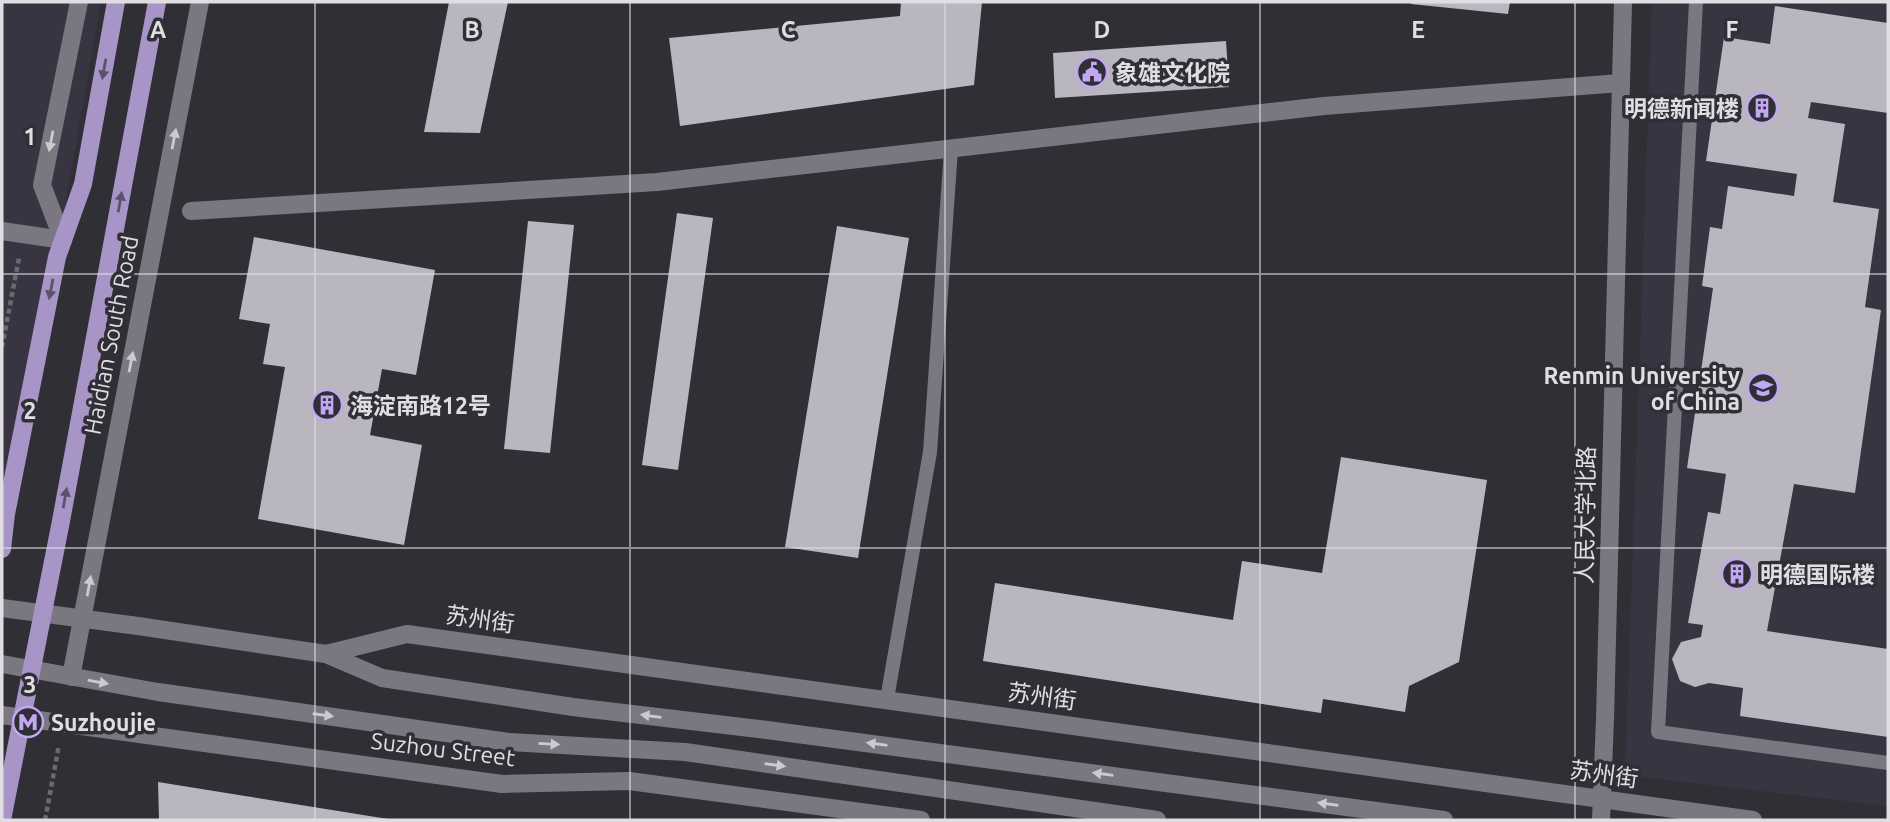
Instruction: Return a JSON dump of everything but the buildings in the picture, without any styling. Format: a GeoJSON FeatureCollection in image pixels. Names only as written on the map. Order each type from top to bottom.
{"type":"FeatureCollection","features":[{"type":"Feature","properties":{"kind":"main road"},"geometry":{"type":"LineString","coordinates":[[2,549],[6,514],[54,271],[83,184],[116,2]]}},
{"type":"Feature","properties":{"kind":"main road","name":"Haidian South Road"},"geometry":{"type":"LineString","coordinates":[[43,614],[157,2]]}},
{"type":"Feature","properties":{"kind":"main road"},"geometry":{"type":"LineString","coordinates":[[2,820],[43,614]]}},
{"type":"Feature","properties":{"kind":"street"},"geometry":{"type":"LineString","coordinates":[[2,231],[63,240],[42,185],[79,2]]}},
{"type":"Feature","properties":{"kind":"street","name":"Haidian South Road"},"geometry":{"type":"LineString","coordinates":[[72,677],[200,2]]}},
{"type":"Feature","properties":{"kind":"street","name":"人民大学北路"},"geometry":{"type":"LineString","coordinates":[[1601,820],[1623,2]]}},
{"type":"Feature","properties":{"kind":"street"},"geometry":{"type":"LineString","coordinates":[[191,211],[657,182],[1324,107],[1620,83]]}},
{"type":"Feature","properties":{"kind":"street","name":"苏州街"},"geometry":{"type":"LineString","coordinates":[[2,608],[326,654],[382,678],[573,707],[1444,820]]}},
{"type":"Feature","properties":{"kind":"street","name":"苏州街"},"geometry":{"type":"LineString","coordinates":[[326,654],[407,634],[1753,820]]}},
{"type":"Feature","properties":{"kind":"street"},"geometry":{"type":"LineString","coordinates":[[2,664],[158,692],[509,741],[685,751],[1157,820]]}},
{"type":"Feature","properties":{"kind":"street","name":"Suzhou Street"},"geometry":{"type":"LineString","coordinates":[[2,715],[502,784],[629,781],[921,820]]}},
{"type":"Feature","properties":{"kind":"lane"},"geometry":{"type":"LineString","coordinates":[[1696,2],[1658,732],[1888,763]]}},
{"type":"Feature","properties":{"kind":"lane"},"geometry":{"type":"LineString","coordinates":[[887,699],[930,452],[951,149]]}},
{"type":"Feature","properties":{"kind":"path"},"geometry":{"type":"LineString","coordinates":[[2,347],[20,253]]}},
{"type":"Feature","properties":{"kind":"shaded area"},"geometry":{"type":"Polygon","coordinates":[[[2,2],[101,2],[2,564],[2,2]]]}},
{"type":"Feature","properties":{"kind":"shaded area","name":"Renmin University of China"},"geometry":{"type":"Polygon","coordinates":[[[1652,2],[1888,2],[1888,806],[1625,775],[1652,2]]]}},
{"type":"Feature","properties":{"kind":"place","name":"象雄文化院"},"geometry":{"type":"Point","coordinates":[1092,72]}},
{"type":"Feature","properties":{"kind":"place","name":"明德新闻楼"},"geometry":{"type":"Point","coordinates":[1762,108]}},
{"type":"Feature","properties":{"kind":"place","name":"Renmin University of China"},"geometry":{"type":"Point","coordinates":[1763,388]}},
{"type":"Feature","properties":{"kind":"place","name":"海淀南路12号"},"geometry":{"type":"Point","coordinates":[327,405]}},
{"type":"Feature","properties":{"kind":"place","name":"明德国际楼"},"geometry":{"type":"Point","coordinates":[1737,574]}},
{"type":"Feature","properties":{"kind":"place","name":"Suzhoujie"},"geometry":{"type":"Point","coordinates":[28,722]}}]}
